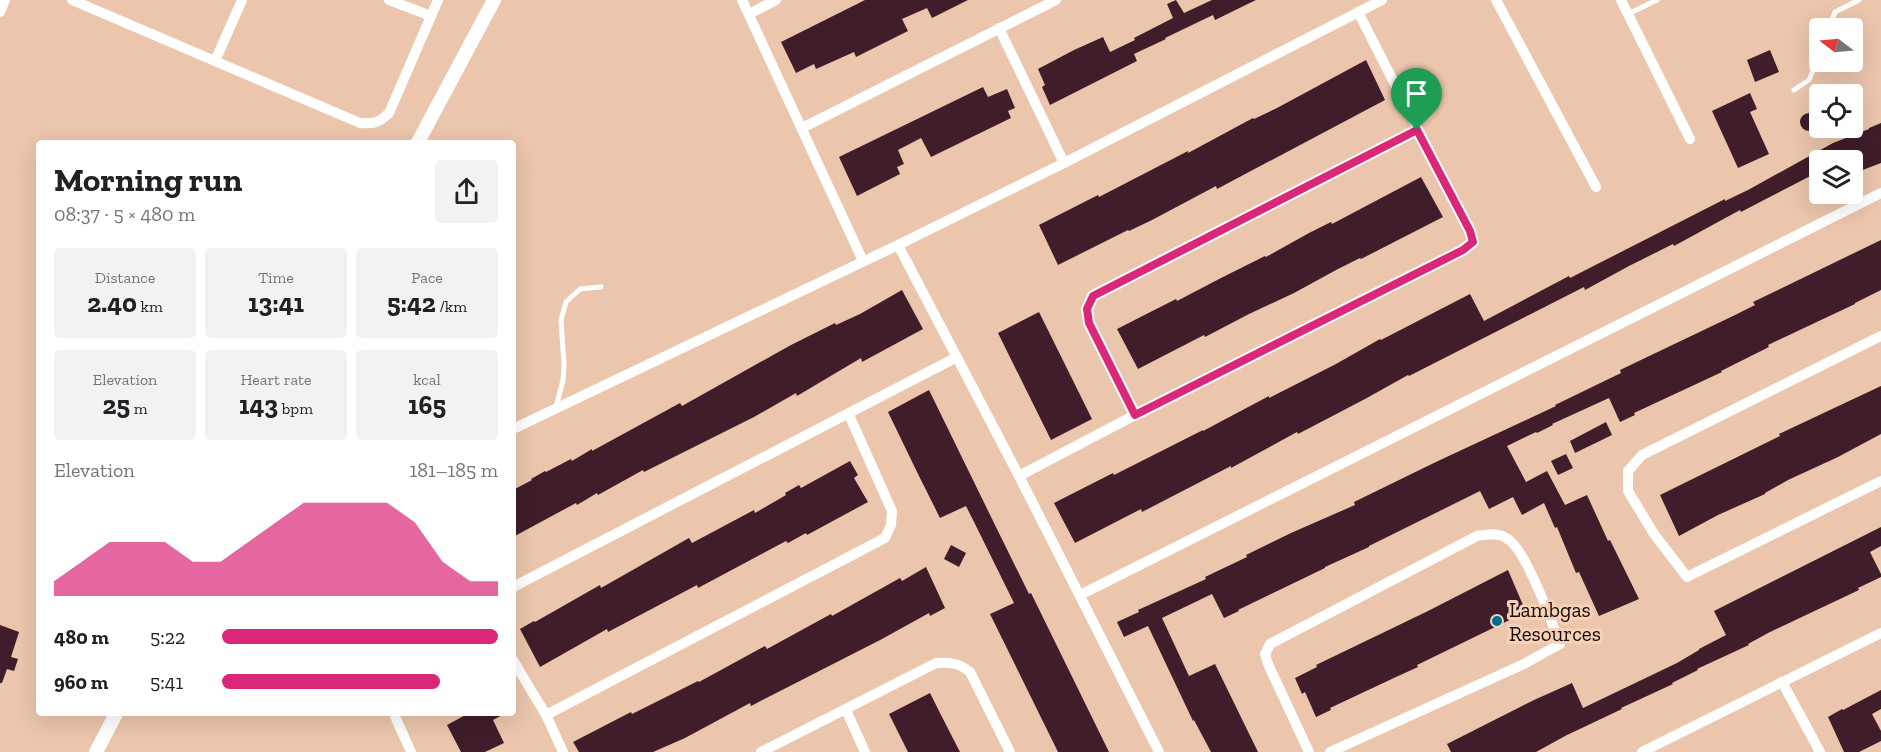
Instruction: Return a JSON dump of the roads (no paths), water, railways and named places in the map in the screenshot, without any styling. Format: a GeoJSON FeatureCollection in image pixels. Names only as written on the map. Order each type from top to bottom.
{"type":"FeatureCollection","features":[{"type":"Feature","properties":{"kind":"street"},"geometry":{"type":"LineString","coordinates":[[0,12],[5,0]]}},
{"type":"Feature","properties":{"kind":"street"},"geometry":{"type":"LineString","coordinates":[[72,0],[360,123],[372,124],[380,122],[389,113],[438,0]]}},
{"type":"Feature","properties":{"kind":"street"},"geometry":{"type":"LineString","coordinates":[[215,61],[242,0]]}},
{"type":"Feature","properties":{"kind":"street"},"geometry":{"type":"LineString","coordinates":[[389,0],[431,16]]}},
{"type":"Feature","properties":{"kind":"street"},"geometry":{"type":"LineString","coordinates":[[419,140],[494,0]]}},
{"type":"Feature","properties":{"kind":"street"},"geometry":{"type":"LineString","coordinates":[[742,0],[863,261]]}},
{"type":"Feature","properties":{"kind":"street"},"geometry":{"type":"LineString","coordinates":[[749,14],[776,0]]}},
{"type":"Feature","properties":{"kind":"street"},"geometry":{"type":"LineString","coordinates":[[802,128],[1056,0]]}},
{"type":"Feature","properties":{"kind":"street"},"geometry":{"type":"LineString","coordinates":[[516,427],[898,245],[1064,163],[1382,0]]}},
{"type":"Feature","properties":{"kind":"street"},"geometry":{"type":"LineString","coordinates":[[1496,0],[1596,187]]}},
{"type":"Feature","properties":{"kind":"street"},"geometry":{"type":"LineString","coordinates":[[1621,0],[1690,139]]}},
{"type":"Feature","properties":{"kind":"street"},"geometry":{"type":"LineString","coordinates":[[1019,476],[1463,250],[1473,242],[1470,231],[1358,12]]}},
{"type":"Feature","properties":{"kind":"street"},"geometry":{"type":"LineString","coordinates":[[999,28],[1064,163]]}},
{"type":"Feature","properties":{"kind":"street"},"geometry":{"type":"LineString","coordinates":[[1135,415],[1089,323],[1087,309],[1093,296],[1417,130]]}},
{"type":"Feature","properties":{"kind":"street"},"geometry":{"type":"LineString","coordinates":[[1080,595],[1881,193]]}},
{"type":"Feature","properties":{"kind":"street"},"geometry":{"type":"LineString","coordinates":[[898,245],[1160,752]]}},
{"type":"Feature","properties":{"kind":"street"},"geometry":{"type":"LineString","coordinates":[[1881,336],[1642,455],[1628,471],[1628,491],[1654,534],[1687,577],[1881,481]]}},
{"type":"Feature","properties":{"kind":"street"},"geometry":{"type":"LineString","coordinates":[[516,585],[849,415],[957,357]]}},
{"type":"Feature","properties":{"kind":"street"},"geometry":{"type":"LineString","coordinates":[[546,715],[885,538],[891,525],[892,511],[849,415]]}},
{"type":"Feature","properties":{"kind":"street"},"geometry":{"type":"LineString","coordinates":[[1309,752],[1268,664],[1265,654],[1270,644],[1478,536],[1493,533],[1507,538],[1517,547],[1550,616],[1560,644],[1524,664],[1330,752]]}},
{"type":"Feature","properties":{"kind":"street"},"geometry":{"type":"LineString","coordinates":[[1641,752],[1881,633]]}},
{"type":"Feature","properties":{"kind":"street"},"geometry":{"type":"LineString","coordinates":[[761,752],[936,663],[948,662],[961,665],[970,672],[1010,752]]}},
{"type":"Feature","properties":{"kind":"street"},"geometry":{"type":"LineString","coordinates":[[516,665],[546,715],[563,752]]}},
{"type":"Feature","properties":{"kind":"street"},"geometry":{"type":"LineString","coordinates":[[1782,682],[1820,752]]}},
{"type":"Feature","properties":{"kind":"street"},"geometry":{"type":"LineString","coordinates":[[846,710],[865,752]]}},
{"type":"Feature","properties":{"kind":"street"},"geometry":{"type":"LineString","coordinates":[[96,752],[115,716]]}},
{"type":"Feature","properties":{"kind":"street"},"geometry":{"type":"LineString","coordinates":[[395,716],[411,752]]}},
{"type":"Feature","properties":{"kind":"lane"},"geometry":{"type":"LineString","coordinates":[[1628,14],[1657,0]]}},
{"type":"Feature","properties":{"kind":"lane"},"geometry":{"type":"LineString","coordinates":[[1833,18],[1835,12],[1859,0]]}},
{"type":"Feature","properties":{"kind":"lane"},"geometry":{"type":"LineString","coordinates":[[1794,90],[1809,80],[1812,72]]}},
{"type":"Feature","properties":{"kind":"lane"},"geometry":{"type":"LineString","coordinates":[[556,407],[563,380],[561,320],[566,302],[580,289],[601,287]]}},
{"type":"Feature","properties":{"kind":"place","name":"Lambgas Resources"},"geometry":{"type":"Point","coordinates":[1497,621]}}]}
